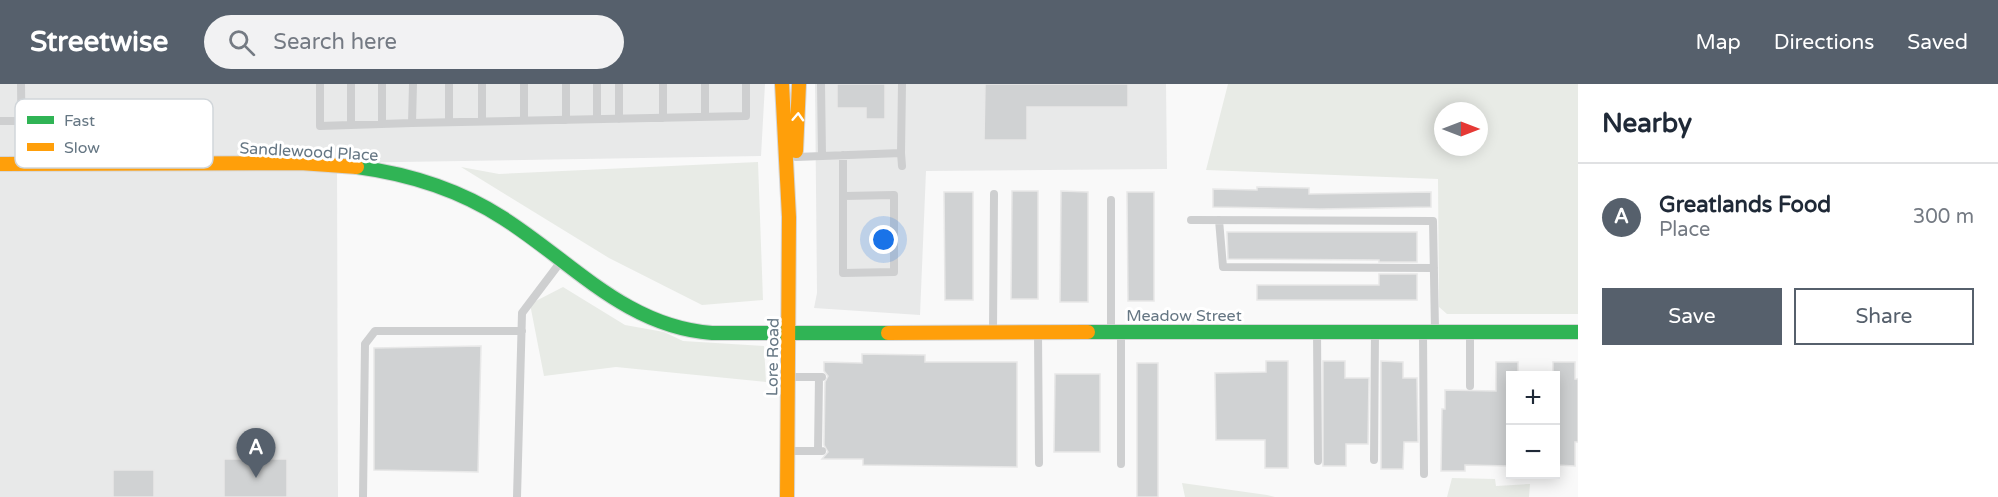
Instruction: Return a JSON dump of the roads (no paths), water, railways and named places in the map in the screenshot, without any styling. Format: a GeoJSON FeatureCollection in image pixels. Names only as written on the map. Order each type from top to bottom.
{"type":"FeatureCollection","features":[{"type":"Feature","properties":{"kind":"street","name":"Lore Road"},"geometry":{"type":"LineString","coordinates":[[782,84],[789,217],[787,497]]}},
{"type":"Feature","properties":{"kind":"street","name":"Lore Road"},"geometry":{"type":"LineString","coordinates":[[789,217],[796,158],[799,84]]}},
{"type":"Feature","properties":{"kind":"street","name":"Sandlewood Place"},"geometry":{"type":"LineString","coordinates":[[213,163],[290,163],[358,167],[398,173],[435,184],[480,205],[524,232],[598,291],[639,314],[684,330],[789,334]]}},
{"type":"Feature","properties":{"kind":"street","name":"Meadow Street"},"geometry":{"type":"LineString","coordinates":[[789,334],[1116,331],[1578,332]]}},
{"type":"Feature","properties":{"kind":"lane"},"geometry":{"type":"LineString","coordinates":[[320,84],[320,126],[746,116],[746,84]]}},
{"type":"Feature","properties":{"kind":"lane"},"geometry":{"type":"LineString","coordinates":[[351,84],[351,125]]}},
{"type":"Feature","properties":{"kind":"lane"},"geometry":{"type":"LineString","coordinates":[[382,84],[382,124]]}},
{"type":"Feature","properties":{"kind":"lane"},"geometry":{"type":"LineString","coordinates":[[412,84],[412,123]]}},
{"type":"Feature","properties":{"kind":"lane"},"geometry":{"type":"LineString","coordinates":[[448,84],[449,122]]}},
{"type":"Feature","properties":{"kind":"lane"},"geometry":{"type":"LineString","coordinates":[[482,84],[482,121]]}},
{"type":"Feature","properties":{"kind":"lane"},"geometry":{"type":"LineString","coordinates":[[524,84],[524,120]]}},
{"type":"Feature","properties":{"kind":"lane"},"geometry":{"type":"LineString","coordinates":[[566,84],[566,120]]}},
{"type":"Feature","properties":{"kind":"lane"},"geometry":{"type":"LineString","coordinates":[[597,84],[597,119]]}},
{"type":"Feature","properties":{"kind":"lane"},"geometry":{"type":"LineString","coordinates":[[619,84],[619,118]]}},
{"type":"Feature","properties":{"kind":"lane"},"geometry":{"type":"LineString","coordinates":[[663,84],[663,118]]}},
{"type":"Feature","properties":{"kind":"lane"},"geometry":{"type":"LineString","coordinates":[[705,84],[705,117]]}},
{"type":"Feature","properties":{"kind":"lane"},"geometry":{"type":"LineString","coordinates":[[821,84],[822,155]]}},
{"type":"Feature","properties":{"kind":"lane"},"geometry":{"type":"LineString","coordinates":[[902,84],[902,166]]}},
{"type":"Feature","properties":{"kind":"lane"},"geometry":{"type":"LineString","coordinates":[[796,158],[901,153]]}},
{"type":"Feature","properties":{"kind":"lane"},"geometry":{"type":"LineString","coordinates":[[843,155],[843,273],[894,272],[894,195],[844,196]]}},
{"type":"Feature","properties":{"kind":"lane"},"geometry":{"type":"LineString","coordinates":[[993,332],[994,194]]}},
{"type":"Feature","properties":{"kind":"lane"},"geometry":{"type":"LineString","coordinates":[[1111,200],[1121,464]]}},
{"type":"Feature","properties":{"kind":"lane"},"geometry":{"type":"LineString","coordinates":[[1191,220],[1434,221],[1434,268],[1429,331],[1424,474]]}},
{"type":"Feature","properties":{"kind":"lane"},"geometry":{"type":"LineString","coordinates":[[1219,220],[1223,267],[1434,268]]}},
{"type":"Feature","properties":{"kind":"lane"},"geometry":{"type":"LineString","coordinates":[[517,497],[522,313],[560,263]]}},
{"type":"Feature","properties":{"kind":"lane"},"geometry":{"type":"LineString","coordinates":[[363,497],[365,344],[375,331],[522,331]]}},
{"type":"Feature","properties":{"kind":"lane"},"geometry":{"type":"LineString","coordinates":[[1317,331],[1318,461]]}},
{"type":"Feature","properties":{"kind":"lane"},"geometry":{"type":"LineString","coordinates":[[1374,460],[1376,331]]}},
{"type":"Feature","properties":{"kind":"lane"},"geometry":{"type":"LineString","coordinates":[[1038,332],[1039,463]]}},
{"type":"Feature","properties":{"kind":"lane"},"geometry":{"type":"LineString","coordinates":[[1470,332],[1470,386]]}},
{"type":"Feature","properties":{"kind":"lane"},"geometry":{"type":"LineString","coordinates":[[787,451],[820,451],[821,377],[789,377]]}},
{"type":"Feature","properties":{"kind":"place","name":"Greatlands Food"},"geometry":{"type":"Point","coordinates":[256,478]}}]}
